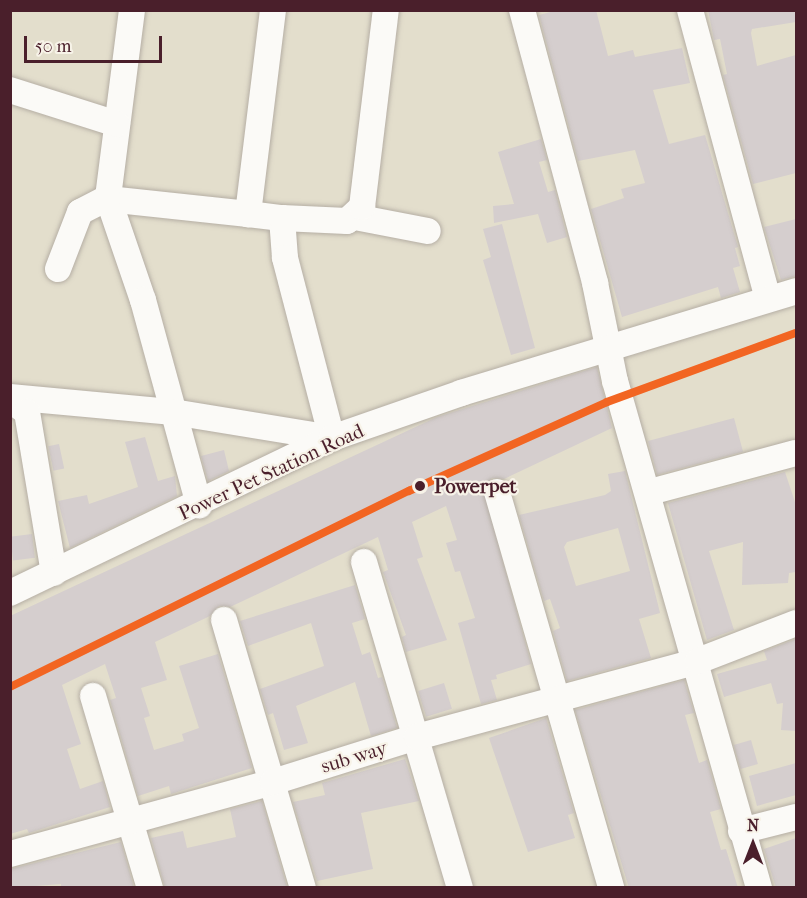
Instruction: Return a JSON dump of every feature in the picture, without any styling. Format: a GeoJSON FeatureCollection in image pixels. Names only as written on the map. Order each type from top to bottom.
{"type":"FeatureCollection","features":[{"type":"Feature","properties":{"kind":"street"},"geometry":{"type":"LineString","coordinates":[[132,10],[108,198],[143,300],[199,505]]}},
{"type":"Feature","properties":{"kind":"street"},"geometry":{"type":"LineString","coordinates":[[248,214],[273,10]]}},
{"type":"Feature","properties":{"kind":"street"},"geometry":{"type":"LineString","coordinates":[[58,268],[80,212],[108,198],[282,218],[347,221],[355,216],[362,207],[386,10]]}},
{"type":"Feature","properties":{"kind":"street"},"geometry":{"type":"LineString","coordinates":[[522,10],[595,283],[607,348],[698,661],[741,831],[759,888]]}},
{"type":"Feature","properties":{"kind":"street"},"geometry":{"type":"LineString","coordinates":[[690,10],[768,299]]}},
{"type":"Feature","properties":{"kind":"street"},"geometry":{"type":"LineString","coordinates":[[10,90],[117,124]]}},
{"type":"Feature","properties":{"kind":"street"},"geometry":{"type":"LineString","coordinates":[[355,216],[428,231]]}},
{"type":"Feature","properties":{"kind":"street"},"geometry":{"type":"LineString","coordinates":[[10,398],[173,412],[332,438],[285,258],[282,218]]}},
{"type":"Feature","properties":{"kind":"street","name":"Power Pet Station Road"},"geometry":{"type":"LineString","coordinates":[[10,593],[199,505],[332,438],[461,393],[796,291]]}},
{"type":"Feature","properties":{"kind":"street"},"geometry":{"type":"LineString","coordinates":[[10,398],[27,412],[54,573]]}},
{"type":"Feature","properties":{"kind":"street"},"geometry":{"type":"LineString","coordinates":[[650,492],[796,453]]}},
{"type":"Feature","properties":{"kind":"street"},"geometry":{"type":"LineString","coordinates":[[497,492],[611,888]]}},
{"type":"Feature","properties":{"kind":"street"},"geometry":{"type":"LineString","coordinates":[[364,562],[460,888]]}},
{"type":"Feature","properties":{"kind":"street"},"geometry":{"type":"LineString","coordinates":[[224,620],[303,888]]}},
{"type":"Feature","properties":{"kind":"street","name":"sub way"},"geometry":{"type":"LineString","coordinates":[[10,854],[273,782],[417,737],[698,661],[796,623]]}},
{"type":"Feature","properties":{"kind":"street"},"geometry":{"type":"LineString","coordinates":[[93,696],[150,888]]}},
{"type":"Feature","properties":{"kind":"street"},"geometry":{"type":"LineString","coordinates":[[741,831],[796,817]]}},
{"type":"Feature","properties":{"kind":"building"},"geometry":{"type":"Polygon","coordinates":[[[558,10],[596,10],[608,56],[633,50],[635,57],[682,48],[690,83],[653,90],[669,144],[705,135],[738,247],[735,248],[740,266],[733,268],[740,292],[721,298],[718,287],[622,317],[591,209],[624,198],[621,189],[645,183],[635,150],[578,161],[539,15],[558,10]]]}},
{"type":"Feature","properties":{"kind":"building"},"geometry":{"type":"Polygon","coordinates":[[[708,10],[796,10],[796,22],[752,29],[751,33],[757,66],[796,55],[796,173],[753,184],[723,75],[727,74],[720,39],[714,40],[708,10]]]}},
{"type":"Feature","properties":{"kind":"building"},"geometry":{"type":"Polygon","coordinates":[[[541,139],[547,160],[539,162],[548,192],[555,190],[567,237],[547,243],[538,214],[494,223],[493,206],[514,204],[498,152],[541,139]]]}},
{"type":"Feature","properties":{"kind":"building"},"geometry":{"type":"Polygon","coordinates":[[[796,219],[796,276],[781,280],[764,227],[796,219]]]}},
{"type":"Feature","properties":{"kind":"building"},"geometry":{"type":"Polygon","coordinates":[[[502,224],[535,348],[511,355],[483,260],[491,257],[483,229],[502,224]]]}},
{"type":"Feature","properties":{"kind":"building"},"geometry":{"type":"Polygon","coordinates":[[[597,367],[612,428],[504,479],[492,478],[483,488],[531,664],[496,675],[497,679],[491,680],[497,700],[481,704],[458,623],[475,618],[460,571],[455,572],[446,543],[457,540],[446,506],[412,522],[423,557],[417,559],[447,640],[406,652],[402,637],[406,635],[383,572],[388,570],[378,537],[230,607],[219,606],[210,616],[155,642],[167,680],[141,688],[150,716],[144,718],[154,750],[184,741],[182,734],[199,728],[179,666],[218,654],[252,768],[171,794],[169,786],[138,796],[110,700],[116,698],[105,664],[62,685],[81,744],[67,749],[80,789],[103,781],[110,807],[29,833],[27,829],[10,834],[10,616],[437,417],[597,367]]]}},
{"type":"Feature","properties":{"kind":"building"},"geometry":{"type":"Polygon","coordinates":[[[734,418],[743,452],[657,475],[648,441],[734,418]]]}},
{"type":"Feature","properties":{"kind":"building"},"geometry":{"type":"Polygon","coordinates":[[[145,437],[158,481],[175,476],[177,496],[70,548],[58,501],[87,495],[89,504],[138,487],[125,442],[145,437]]]}},
{"type":"Feature","properties":{"kind":"building"},"geometry":{"type":"Polygon","coordinates":[[[59,444],[64,468],[53,471],[48,446],[59,444]]]}},
{"type":"Feature","properties":{"kind":"building"},"geometry":{"type":"Polygon","coordinates":[[[224,450],[229,471],[208,481],[201,456],[224,450]]]}},
{"type":"Feature","properties":{"kind":"building"},"geometry":{"type":"Polygon","coordinates":[[[625,471],[660,613],[639,619],[651,658],[567,681],[553,631],[560,628],[550,599],[544,601],[519,515],[605,495],[611,491],[608,474],[625,471]],[[618,528],[567,542],[564,547],[576,586],[630,571],[618,528]]]}},
{"type":"Feature","properties":{"kind":"building"},"geometry":{"type":"Polygon","coordinates":[[[785,472],[796,505],[796,572],[789,573],[788,583],[742,585],[743,542],[709,551],[734,630],[707,640],[668,503],[785,472]]]}},
{"type":"Feature","properties":{"kind":"building"},"geometry":{"type":"Polygon","coordinates":[[[32,534],[35,558],[13,561],[10,537],[32,534]]]}},
{"type":"Feature","properties":{"kind":"building"},"geometry":{"type":"Polygon","coordinates":[[[355,585],[365,619],[352,623],[362,655],[370,652],[378,678],[382,677],[397,728],[371,736],[355,682],[296,706],[308,743],[284,750],[273,713],[268,715],[260,689],[324,666],[311,623],[248,646],[240,621],[355,585]]]}},
{"type":"Feature","properties":{"kind":"building"},"geometry":{"type":"Polygon","coordinates":[[[796,639],[796,731],[781,730],[783,703],[777,704],[771,683],[724,697],[717,674],[767,660],[764,651],[796,639]]]}},
{"type":"Feature","properties":{"kind":"building"},"geometry":{"type":"Polygon","coordinates":[[[684,680],[694,713],[685,715],[699,763],[707,760],[721,809],[710,812],[721,850],[726,849],[738,888],[629,888],[575,710],[684,680]]]}},
{"type":"Feature","properties":{"kind":"building"},"geometry":{"type":"Polygon","coordinates":[[[444,683],[452,709],[426,717],[418,691],[444,683]]]}},
{"type":"Feature","properties":{"kind":"building"},"geometry":{"type":"Polygon","coordinates":[[[546,718],[574,813],[568,815],[575,838],[528,852],[489,738],[546,718]]]}},
{"type":"Feature","properties":{"kind":"building"},"geometry":{"type":"Polygon","coordinates":[[[751,740],[758,764],[741,769],[734,745],[751,740]]]}},
{"type":"Feature","properties":{"kind":"building"},"geometry":{"type":"Polygon","coordinates":[[[405,759],[419,801],[361,813],[373,869],[317,881],[293,802],[325,795],[322,783],[405,759]]]}},
{"type":"Feature","properties":{"kind":"building"},"geometry":{"type":"Polygon","coordinates":[[[796,763],[796,795],[757,806],[749,776],[796,763]]]}},
{"type":"Feature","properties":{"kind":"building"},"geometry":{"type":"Polygon","coordinates":[[[262,801],[287,887],[165,888],[151,838],[183,831],[187,848],[236,837],[230,809],[262,801]]]}},
{"type":"Feature","properties":{"kind":"building"},"geometry":{"type":"Polygon","coordinates":[[[796,838],[796,888],[776,888],[764,849],[796,838]]]}},
{"type":"Feature","properties":{"kind":"building"},"geometry":{"type":"Polygon","coordinates":[[[121,842],[134,888],[61,888],[61,884],[10,888],[10,869],[121,842]]]}},
{"type":"Feature","properties":{"kind":"transit line"},"geometry":{"type":"LineString","coordinates":[[10,687],[409,491],[607,402],[796,333]]}},
{"type":"Feature","properties":{"kind":"place","name":"Powerpet"},"geometry":{"type":"Point","coordinates":[420,486]}}]}
